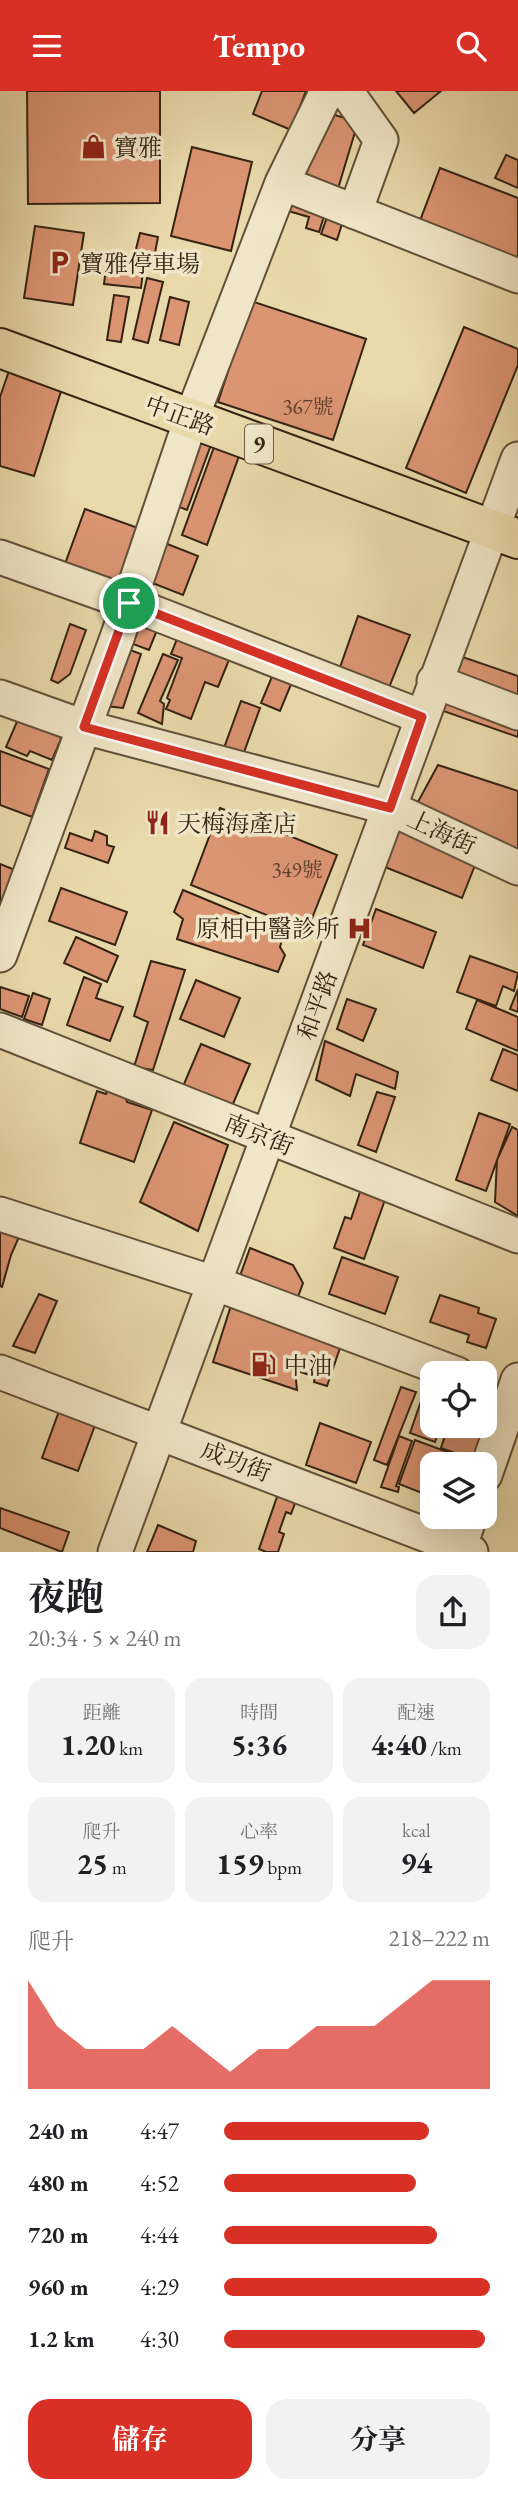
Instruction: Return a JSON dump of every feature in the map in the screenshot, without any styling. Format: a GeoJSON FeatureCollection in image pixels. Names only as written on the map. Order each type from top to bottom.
{"type":"FeatureCollection","features":[{"type":"Feature","properties":{"kind":"main road","name":"中正路"},"geometry":{"type":"LineString","coordinates":[[0,348],[504,534]]}},
{"type":"Feature","properties":{"kind":"street"},"geometry":{"type":"LineString","coordinates":[[0,955],[129,603],[191,419],[282,183],[327,91]]}},
{"type":"Feature","properties":{"kind":"street"},"geometry":{"type":"LineString","coordinates":[[346,91],[381,140],[355,212]]}},
{"type":"Feature","properties":{"kind":"street"},"geometry":{"type":"LineString","coordinates":[[282,183],[518,276]]}},
{"type":"Feature","properties":{"kind":"street","name":"和平路"},"geometry":{"type":"LineString","coordinates":[[115,1552],[435,681],[504,534],[518,459]]}},
{"type":"Feature","properties":{"kind":"street"},"geometry":{"type":"LineString","coordinates":[[0,557],[129,603],[422,717]]}},
{"type":"Feature","properties":{"kind":"street"},"geometry":{"type":"LineString","coordinates":[[435,681],[518,713]]}},
{"type":"Feature","properties":{"kind":"street","name":"上海街"},"geometry":{"type":"LineString","coordinates":[[0,698],[84,727],[390,808],[518,868]]}},
{"type":"Feature","properties":{"kind":"street","name":"南京街"},"geometry":{"type":"LineString","coordinates":[[0,1030],[518,1236]]}},
{"type":"Feature","properties":{"kind":"street"},"geometry":{"type":"LineString","coordinates":[[0,1214],[214,1283],[422,1361]]}},
{"type":"Feature","properties":{"kind":"street","name":"成功街"},"geometry":{"type":"LineString","coordinates":[[0,1372],[465,1542]]}},
{"type":"Feature","properties":{"kind":"street"},"geometry":{"type":"LineString","coordinates":[[491,1452],[508,1389]]}},
{"type":"Feature","properties":{"kind":"building","name":"寶雅"},"geometry":{"type":"Polygon","coordinates":[[[27,91],[160,91],[160,203],[28,204],[27,91]]]}},
{"type":"Feature","properties":{"kind":"building"},"geometry":{"type":"Polygon","coordinates":[[[262,91],[306,91],[291,130],[253,114],[262,91]]]}},
{"type":"Feature","properties":{"kind":"building"},"geometry":{"type":"Polygon","coordinates":[[[396,91],[441,91],[414,113],[396,91]]]}},
{"type":"Feature","properties":{"kind":"building"},"geometry":{"type":"Polygon","coordinates":[[[325,112],[358,122],[337,192],[304,182],[325,112]]]}},
{"type":"Feature","properties":{"kind":"building"},"geometry":{"type":"Polygon","coordinates":[[[192,147],[252,162],[231,251],[171,236],[192,147]]]}},
{"type":"Feature","properties":{"kind":"building"},"geometry":{"type":"Polygon","coordinates":[[[506,155],[518,160],[518,188],[495,178],[506,155]]]}},
{"type":"Feature","properties":{"kind":"building"},"geometry":{"type":"Polygon","coordinates":[[[440,168],[518,198],[518,263],[418,226],[440,168]]]}},
{"type":"Feature","properties":{"kind":"building"},"geometry":{"type":"Polygon","coordinates":[[[283,190],[328,204],[319,232],[306,228],[309,217],[278,208],[283,190]]]}},
{"type":"Feature","properties":{"kind":"building"},"geometry":{"type":"Polygon","coordinates":[[[331,206],[346,211],[337,240],[321,234],[331,206]]]}},
{"type":"Feature","properties":{"kind":"building"},"geometry":{"type":"Polygon","coordinates":[[[35,226],[84,233],[73,305],[24,298],[35,226]]]}},
{"type":"Feature","properties":{"kind":"building"},"geometry":{"type":"Polygon","coordinates":[[[140,233],[158,237],[154,258],[135,253],[140,233]]]}},
{"type":"Feature","properties":{"kind":"building"},"geometry":{"type":"Polygon","coordinates":[[[107,259],[144,263],[141,288],[104,284],[107,259]]]}},
{"type":"Feature","properties":{"kind":"building"},"geometry":{"type":"Polygon","coordinates":[[[147,278],[163,282],[148,343],[133,339],[147,278]]]}},
{"type":"Feature","properties":{"kind":"building"},"geometry":{"type":"Polygon","coordinates":[[[114,295],[129,297],[121,342],[107,340],[114,295]]]}},
{"type":"Feature","properties":{"kind":"building"},"geometry":{"type":"Polygon","coordinates":[[[170,297],[189,302],[179,345],[160,340],[170,297]]]}},
{"type":"Feature","properties":{"kind":"building"},"geometry":{"type":"Polygon","coordinates":[[[251,301],[366,339],[333,440],[218,402],[251,301]]]}},
{"type":"Feature","properties":{"kind":"building"},"geometry":{"type":"Polygon","coordinates":[[[464,327],[518,349],[518,365],[466,493],[406,468],[464,327]]]}},
{"type":"Feature","properties":{"kind":"building"},"geometry":{"type":"Polygon","coordinates":[[[10,368],[64,382],[34,476],[0,466],[0,397],[10,368]]]}},
{"type":"Feature","properties":{"kind":"building"},"geometry":{"type":"Polygon","coordinates":[[[194,435],[212,442],[187,510],[154,497],[194,435]]]}},
{"type":"Feature","properties":{"kind":"building"},"geometry":{"type":"Polygon","coordinates":[[[214,447],[239,456],[207,545],[182,535],[214,447]]]}},
{"type":"Feature","properties":{"kind":"building"},"geometry":{"type":"Polygon","coordinates":[[[85,509],[141,529],[121,584],[65,564],[85,509]]]}},
{"type":"Feature","properties":{"kind":"building"},"geometry":{"type":"Polygon","coordinates":[[[152,538],[198,556],[183,595],[137,577],[152,538]]]}},
{"type":"Feature","properties":{"kind":"building"},"geometry":{"type":"Polygon","coordinates":[[[132,600],[164,613],[149,650],[117,638],[132,600]]]}},
{"type":"Feature","properties":{"kind":"building"},"geometry":{"type":"Polygon","coordinates":[[[358,616],[410,635],[386,695],[337,676],[358,616]]]}},
{"type":"Feature","properties":{"kind":"building"},"geometry":{"type":"Polygon","coordinates":[[[70,624],[86,630],[70,674],[58,683],[51,680],[70,624]]]}},
{"type":"Feature","properties":{"kind":"building"},"geometry":{"type":"Polygon","coordinates":[[[181,629],[233,650],[218,687],[205,682],[191,719],[166,709],[170,700],[167,698],[182,658],[171,654],[181,629]]]}},
{"type":"Feature","properties":{"kind":"building"},"geometry":{"type":"Polygon","coordinates":[[[114,644],[141,654],[123,708],[105,706],[114,644]]]}},
{"type":"Feature","properties":{"kind":"building"},"geometry":{"type":"Polygon","coordinates":[[[445,651],[518,676],[518,737],[426,705],[445,651]]]}},
{"type":"Feature","properties":{"kind":"building"},"geometry":{"type":"Polygon","coordinates":[[[163,654],[178,660],[160,701],[164,704],[162,724],[138,713],[163,654]]]}},
{"type":"Feature","properties":{"kind":"building"},"geometry":{"type":"Polygon","coordinates":[[[278,662],[297,670],[280,711],[261,703],[278,662]]]}},
{"type":"Feature","properties":{"kind":"building"},"geometry":{"type":"Polygon","coordinates":[[[241,701],[260,708],[243,755],[224,748],[241,701]]]}},
{"type":"Feature","properties":{"kind":"building"},"geometry":{"type":"Polygon","coordinates":[[[22,710],[53,724],[61,739],[52,760],[30,751],[27,756],[6,747],[22,710]]]}},
{"type":"Feature","properties":{"kind":"building"},"geometry":{"type":"Polygon","coordinates":[[[0,751],[49,769],[32,817],[0,805],[0,751]]]}},
{"type":"Feature","properties":{"kind":"building"},"geometry":{"type":"Polygon","coordinates":[[[438,765],[518,791],[518,862],[413,811],[438,765]]]}},
{"type":"Feature","properties":{"kind":"building"},"geometry":{"type":"Polygon","coordinates":[[[220,808],[337,855],[307,931],[191,885],[220,808]]]}},
{"type":"Feature","properties":{"kind":"building"},"geometry":{"type":"Polygon","coordinates":[[[390,808],[483,845],[462,898],[360,857],[390,808]]]}},
{"type":"Feature","properties":{"kind":"building"},"geometry":{"type":"Polygon","coordinates":[[[95,831],[107,836],[107,845],[114,847],[108,863],[65,848],[70,833],[92,841],[95,831]]]}},
{"type":"Feature","properties":{"kind":"building"},"geometry":{"type":"Polygon","coordinates":[[[0,864],[25,874],[0,911],[0,864]]]}},
{"type":"Feature","properties":{"kind":"building"},"geometry":{"type":"Polygon","coordinates":[[[61,888],[127,912],[115,945],[49,921],[61,888]]]}},
{"type":"Feature","properties":{"kind":"building"},"geometry":{"type":"Polygon","coordinates":[[[183,890],[284,932],[280,947],[285,955],[278,972],[177,939],[183,919],[174,912],[183,890]]]}},
{"type":"Feature","properties":{"kind":"building"},"geometry":{"type":"Polygon","coordinates":[[[376,909],[436,932],[423,968],[363,945],[376,909]]]}},
{"type":"Feature","properties":{"kind":"building"},"geometry":{"type":"Polygon","coordinates":[[[76,937],[118,956],[107,982],[64,963],[76,937]]]}},
{"type":"Feature","properties":{"kind":"building"},"geometry":{"type":"Polygon","coordinates":[[[470,956],[518,973],[514,991],[503,986],[496,1006],[457,992],[470,956]]]}},
{"type":"Feature","properties":{"kind":"building"},"geometry":{"type":"Polygon","coordinates":[[[151,961],[185,970],[153,1070],[134,1067],[148,1022],[134,1016],[151,961]]]}},
{"type":"Feature","properties":{"kind":"building"},"geometry":{"type":"Polygon","coordinates":[[[84,977],[101,984],[96,998],[123,1007],[110,1041],[67,1025],[84,977]]]}},
{"type":"Feature","properties":{"kind":"building"},"geometry":{"type":"Polygon","coordinates":[[[196,980],[240,998],[224,1037],[180,1019],[196,980]]]}},
{"type":"Feature","properties":{"kind":"building"},"geometry":{"type":"Polygon","coordinates":[[[0,987],[29,996],[22,1017],[0,1009],[0,987]]]}},
{"type":"Feature","properties":{"kind":"building"},"geometry":{"type":"Polygon","coordinates":[[[518,989],[518,1012],[510,1009],[518,989]]]}},
{"type":"Feature","properties":{"kind":"building"},"geometry":{"type":"Polygon","coordinates":[[[33,993],[50,999],[42,1025],[24,1019],[33,993]]]}},
{"type":"Feature","properties":{"kind":"building"},"geometry":{"type":"Polygon","coordinates":[[[347,999],[376,1009],[363,1041],[337,1029],[347,999]]]}},
{"type":"Feature","properties":{"kind":"building"},"geometry":{"type":"Polygon","coordinates":[[[477,1000],[518,1017],[518,1051],[466,1029],[477,1000]]]}},
{"type":"Feature","properties":{"kind":"building"},"geometry":{"type":"Polygon","coordinates":[[[325,1041],[398,1072],[395,1089],[356,1074],[350,1096],[316,1080],[325,1041]]]}},
{"type":"Feature","properties":{"kind":"building"},"geometry":{"type":"Polygon","coordinates":[[[201,1044],[250,1064],[230,1111],[181,1091],[201,1044]]]}},
{"type":"Feature","properties":{"kind":"building"},"geometry":{"type":"Polygon","coordinates":[[[503,1049],[518,1055],[518,1091],[491,1080],[503,1049]]]}},
{"type":"Feature","properties":{"kind":"building"},"geometry":{"type":"Polygon","coordinates":[[[110,1086],[124,1091],[127,1102],[152,1110],[134,1162],[80,1143],[97,1091],[106,1094],[110,1086]]]}},
{"type":"Feature","properties":{"kind":"building"},"geometry":{"type":"Polygon","coordinates":[[[377,1092],[395,1097],[376,1152],[358,1145],[377,1092]]]}},
{"type":"Feature","properties":{"kind":"building"},"geometry":{"type":"Polygon","coordinates":[[[479,1113],[510,1124],[486,1191],[456,1180],[479,1113]]]}},
{"type":"Feature","properties":{"kind":"building"},"geometry":{"type":"Polygon","coordinates":[[[174,1122],[228,1145],[198,1231],[140,1202],[174,1122]]]}},
{"type":"Feature","properties":{"kind":"building"},"geometry":{"type":"Polygon","coordinates":[[[512,1127],[518,1130],[518,1216],[495,1202],[497,1160],[512,1127]]]}},
{"type":"Feature","properties":{"kind":"building"},"geometry":{"type":"Polygon","coordinates":[[[362,1186],[387,1194],[364,1259],[334,1248],[345,1217],[351,1219],[362,1186]]]}},
{"type":"Feature","properties":{"kind":"building"},"geometry":{"type":"Polygon","coordinates":[[[8,1222],[22,1230],[11,1255],[2,1287],[0,1234],[8,1222]]]}},
{"type":"Feature","properties":{"kind":"building"},"geometry":{"type":"Polygon","coordinates":[[[250,1248],[293,1265],[303,1283],[294,1308],[244,1289],[241,1273],[250,1248]]]}},
{"type":"Feature","properties":{"kind":"building"},"geometry":{"type":"Polygon","coordinates":[[[342,1257],[398,1277],[385,1314],[329,1294],[342,1257]]]}},
{"type":"Feature","properties":{"kind":"building"},"geometry":{"type":"Polygon","coordinates":[[[39,1294],[57,1301],[35,1353],[13,1346],[39,1294]]]}},
{"type":"Feature","properties":{"kind":"building"},"geometry":{"type":"Polygon","coordinates":[[[440,1295],[479,1308],[478,1313],[496,1319],[486,1348],[467,1342],[469,1335],[430,1322],[440,1295]]]}},
{"type":"Feature","properties":{"kind":"building"},"geometry":{"type":"Polygon","coordinates":[[[234,1296],[341,1345],[327,1386],[314,1382],[315,1377],[295,1370],[297,1390],[213,1362],[234,1296]]]}},
{"type":"Feature","properties":{"kind":"building"},"geometry":{"type":"Polygon","coordinates":[[[401,1387],[416,1392],[387,1465],[374,1460],[401,1387]]]}},
{"type":"Feature","properties":{"kind":"building"},"geometry":{"type":"Polygon","coordinates":[[[63,1400],[87,1409],[94,1428],[78,1471],[42,1458],[63,1400]]]}},
{"type":"Feature","properties":{"kind":"building"},"geometry":{"type":"Polygon","coordinates":[[[420,1404],[420,1437],[410,1433],[420,1404]]]}},
{"type":"Feature","properties":{"kind":"building"},"geometry":{"type":"Polygon","coordinates":[[[320,1423],[371,1442],[356,1483],[306,1465],[320,1423]]]}},
{"type":"Feature","properties":{"kind":"building"},"geometry":{"type":"Polygon","coordinates":[[[399,1436],[412,1441],[396,1486],[399,1487],[398,1492],[381,1487],[399,1436]]]}},
{"type":"Feature","properties":{"kind":"building"},"geometry":{"type":"Polygon","coordinates":[[[444,1438],[483,1438],[478,1452],[452,1452],[441,1448],[444,1438]]]}},
{"type":"Feature","properties":{"kind":"building"},"geometry":{"type":"Polygon","coordinates":[[[415,1440],[448,1452],[420,1452],[420,1492],[399,1484],[415,1440]]]}},
{"type":"Feature","properties":{"kind":"building"},"geometry":{"type":"Polygon","coordinates":[[[279,1491],[297,1498],[291,1514],[286,1512],[279,1532],[284,1534],[278,1552],[266,1552],[259,1549],[279,1491]]]}},
{"type":"Feature","properties":{"kind":"building"},"geometry":{"type":"Polygon","coordinates":[[[0,1508],[69,1532],[62,1552],[0,1528],[0,1508]]]}},
{"type":"Feature","properties":{"kind":"building"},"geometry":{"type":"Polygon","coordinates":[[[158,1525],[196,1541],[193,1552],[147,1552],[158,1525]]]}},
{"type":"Feature","properties":{"kind":"place","name":"寶雅"},"geometry":{"type":"Point","coordinates":[94,147]}},
{"type":"Feature","properties":{"kind":"place","name":"寶雅停車場"},"geometry":{"type":"Point","coordinates":[60,263]}},
{"type":"Feature","properties":{"kind":"place","name":"天梅海產店"},"geometry":{"type":"Point","coordinates":[157,823]}},
{"type":"Feature","properties":{"kind":"place","name":"原相中醫診所"},"geometry":{"type":"Point","coordinates":[360,928]}},
{"type":"Feature","properties":{"kind":"place","name":"中油"},"geometry":{"type":"Point","coordinates":[264,1365]}},
{"type":"Feature","properties":{"kind":"route"},"geometry":{"type":"LineString","coordinates":[[129,603],[422,717],[390,808],[84,727],[129,603]]}}]}
